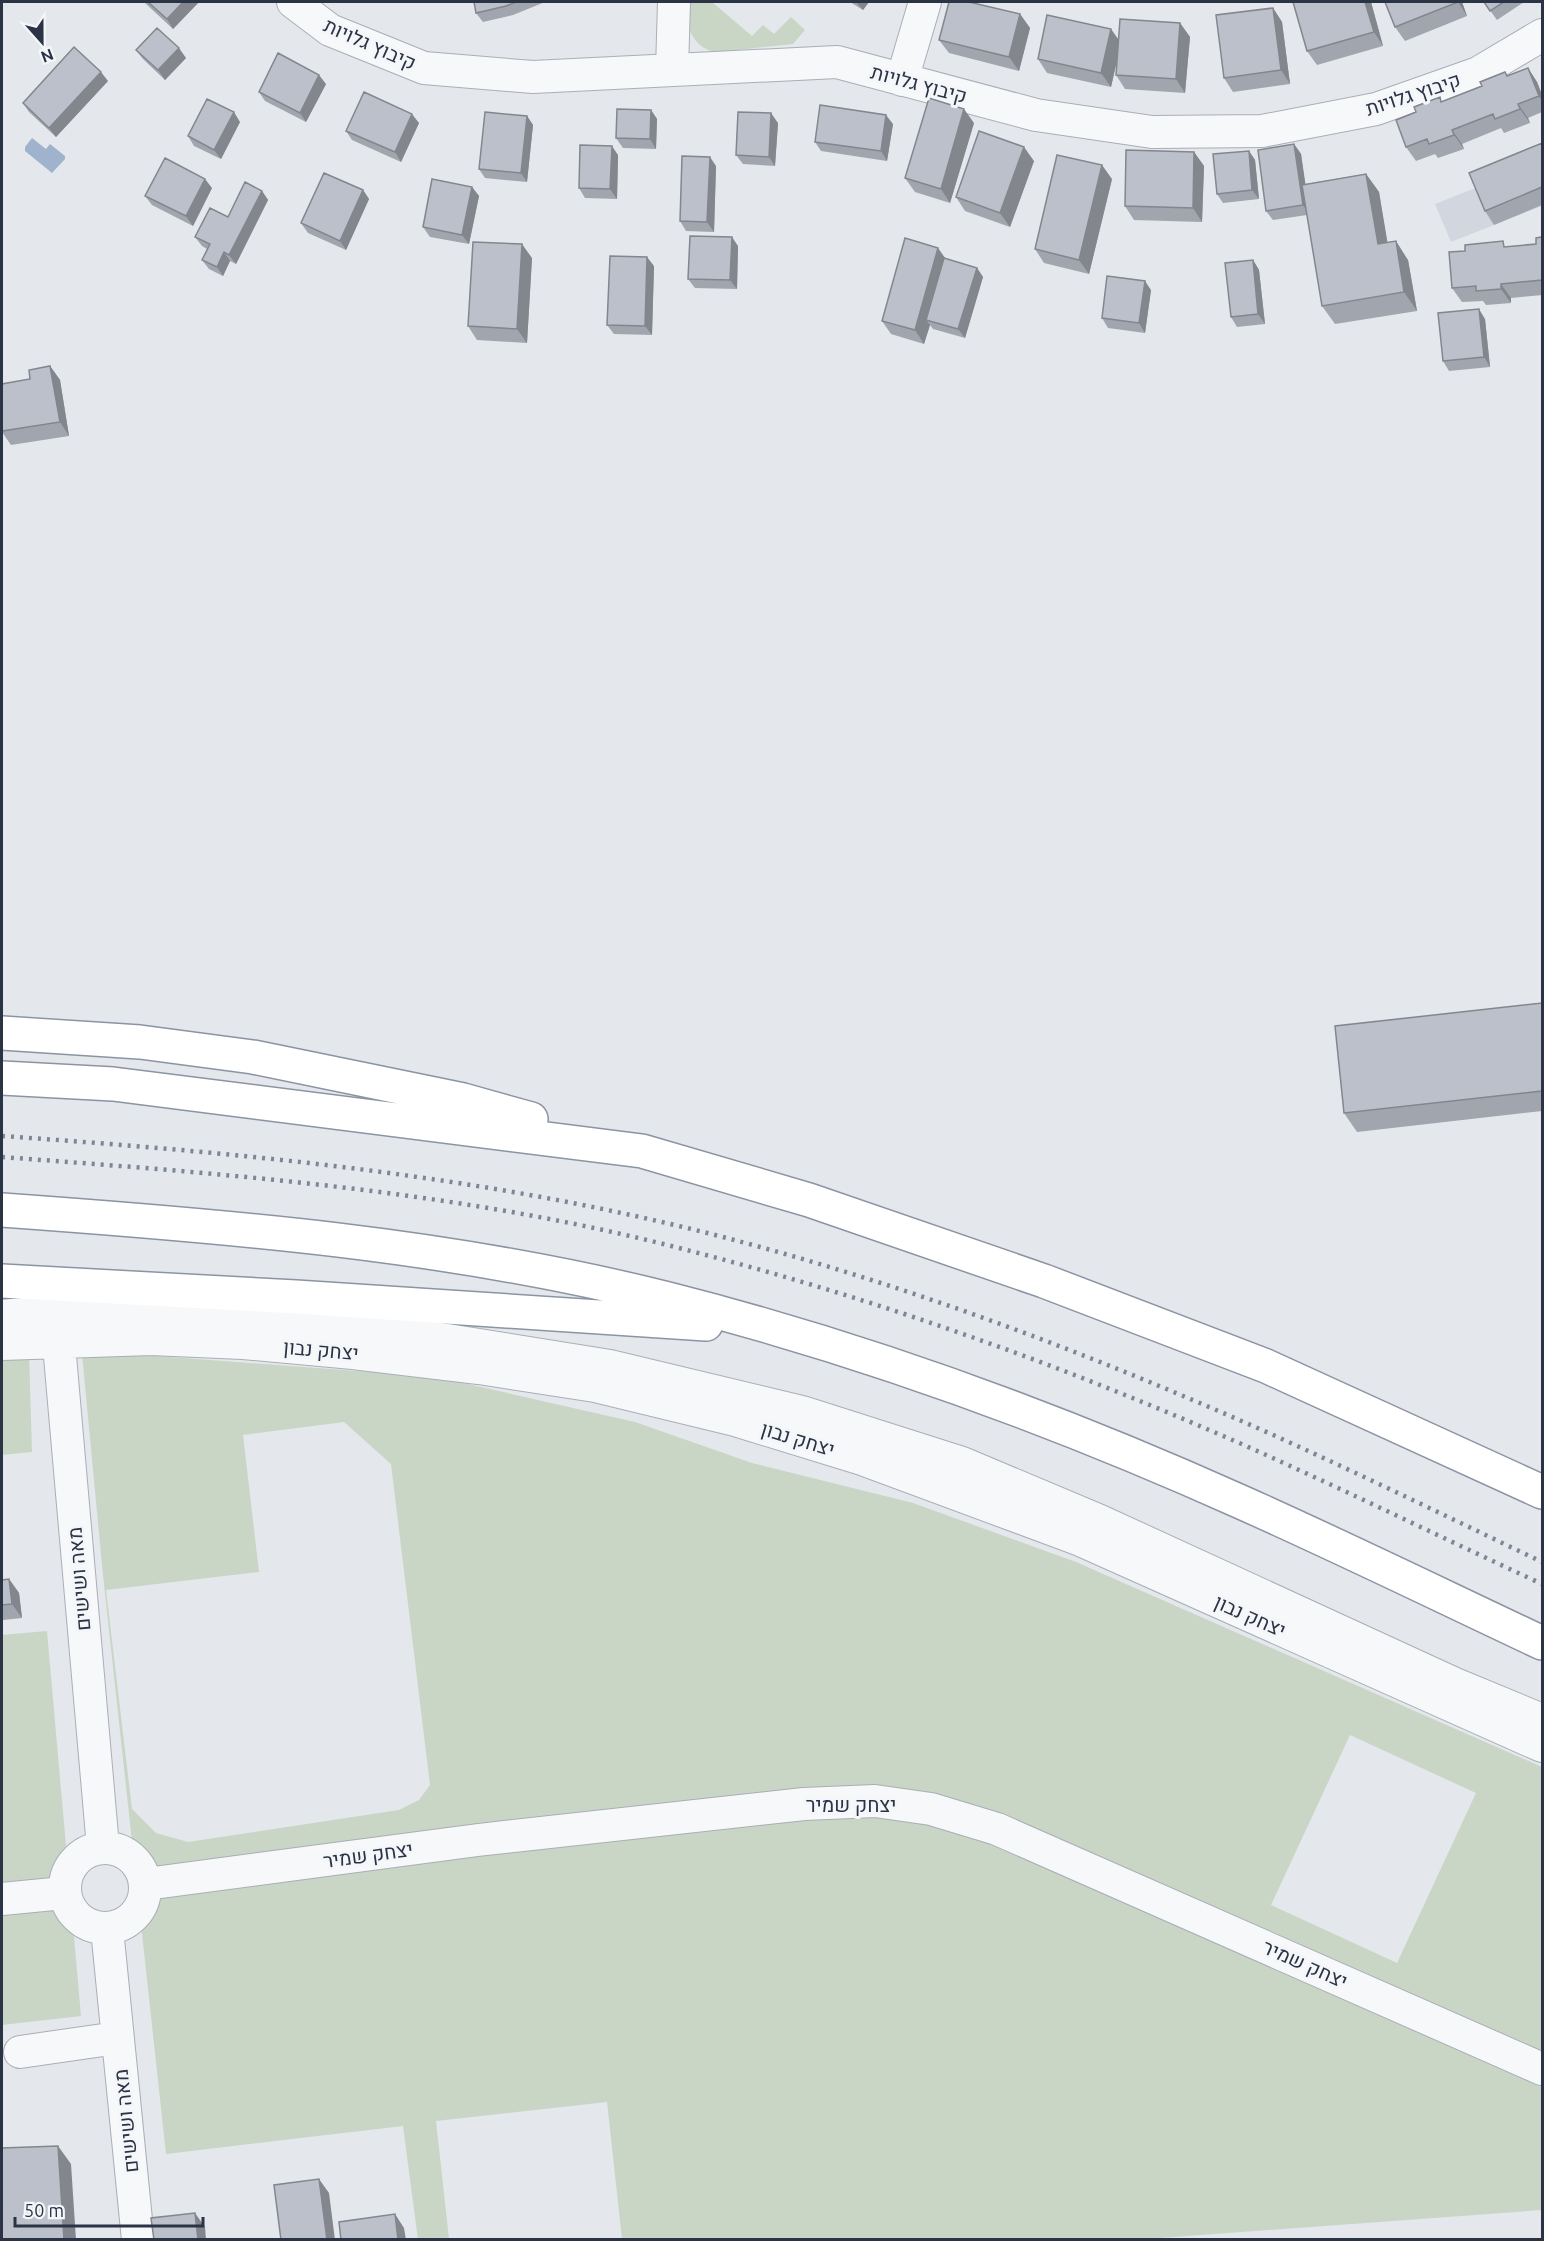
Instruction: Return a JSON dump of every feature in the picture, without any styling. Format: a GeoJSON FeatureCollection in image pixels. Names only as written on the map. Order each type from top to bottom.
{"type":"FeatureCollection","features":[{"type":"Feature","properties":{"kind":"highway"},"geometry":{"type":"LineString","coordinates":[[2,1033],[140,1042],[253,1057],[463,1100],[809,1200],[1044,1281],[1266,1366],[1542,1492]]}},
{"type":"Feature","properties":{"kind":"highway"},"geometry":{"type":"LineString","coordinates":[[2,1078],[112,1084],[642,1151]]}},
{"type":"Feature","properties":{"kind":"highway"},"geometry":{"type":"LineString","coordinates":[[2,1210],[273,1232],[403,1249],[533,1269],[666,1299],[777,1329],[879,1361],[1008,1406],[1132,1455],[1242,1502],[1542,1643]]}},
{"type":"Feature","properties":{"kind":"highway"},"geometry":{"type":"LineString","coordinates":[[2,1281],[296,1297],[777,1329]]}},
{"type":"Feature","properties":{"kind":"street","name":"קיבוץ גלויות"},"geometry":{"type":"LineString","coordinates":[[293,2],[330,30],[424,68],[533,77],[837,62],[1036,115],[1152,132],[1262,131],[1376,109],[1478,73],[1540,42]]}},
{"type":"Feature","properties":{"kind":"street"},"geometry":{"type":"LineString","coordinates":[[672,70],[674,2]]}},
{"type":"Feature","properties":{"kind":"street"},"geometry":{"type":"LineString","coordinates":[[902,80],[925,2]]}},
{"type":"Feature","properties":{"kind":"street","name":"יצחק נבון"},"geometry":{"type":"LineString","coordinates":[[2,1316],[56,1311],[213,1314],[372,1329],[610,1366],[802,1412],[972,1468],[1100,1521],[1455,1684],[1542,1720]]}},
{"type":"Feature","properties":{"kind":"street","name":"מאה ושישים"},"geometry":{"type":"LineString","coordinates":[[56,1311],[103,1847]]}},
{"type":"Feature","properties":{"kind":"street","name":"יצחק נבון"},"geometry":{"type":"LineString","coordinates":[[2,1344],[151,1339],[243,1343],[365,1354],[479,1368],[595,1386],[735,1420],[862,1459],[1078,1539],[1542,1746]]}},
{"type":"Feature","properties":{"kind":"street","name":"יצחק שמיר"},"geometry":{"type":"LineString","coordinates":[[146,1884],[478,1840],[804,1804],[886,1802],[931,1809],[997,1829],[1542,2069]]}},
{"type":"Feature","properties":{"kind":"street"},"geometry":{"type":"LineString","coordinates":[[103,1847],[125,1852],[142,1870],[146,1884],[143,1901],[137,1912],[123,1924],[107,1929],[88,1926],[74,1915],[66,1902],[64,1893],[65,1877],[71,1864],[84,1852],[103,1847]]}},
{"type":"Feature","properties":{"kind":"street"},"geometry":{"type":"LineString","coordinates":[[2,1899],[64,1893]]}},
{"type":"Feature","properties":{"kind":"street","name":"מאה ושישים"},"geometry":{"type":"LineString","coordinates":[[107,1929],[138,2240]]}},
{"type":"Feature","properties":{"kind":"street"},"geometry":{"type":"LineString","coordinates":[[20,2052],[117,2038]]}},
{"type":"Feature","properties":{"kind":"shaded area"},"geometry":{"type":"Polygon","coordinates":[[[1542,156],[1542,206],[1451,242],[1435,204],[1478,187],[1542,156]]]}},
{"type":"Feature","properties":{"kind":"green space"},"geometry":{"type":"Polygon","coordinates":[[[682,2],[712,2],[752,36],[763,25],[774,34],[791,17],[805,30],[793,44],[718,52],[709,50],[696,41],[688,27],[682,2]]]}},
{"type":"Feature","properties":{"kind":"green space"},"geometry":{"type":"Polygon","coordinates":[[[29,1352],[32,1452],[2,1455],[2,1353],[29,1352]]]}},
{"type":"Feature","properties":{"kind":"green space"},"geometry":{"type":"Polygon","coordinates":[[[82,1354],[131,1354],[437,1377],[635,1422],[752,1463],[913,1503],[1076,1562],[1542,1767],[1542,2210],[1133,2240],[622,2239],[607,2102],[436,2121],[449,2239],[418,2240],[403,2126],[166,2154],[103,1575],[82,1354]],[[344,1422],[243,1435],[259,1572],[106,1590],[132,1809],[156,1833],[188,1842],[399,1810],[419,1800],[430,1785],[391,1464],[344,1422]],[[1350,1735],[1271,1905],[1397,1963],[1476,1793],[1350,1735]]]}},
{"type":"Feature","properties":{"kind":"green space"},"geometry":{"type":"Polygon","coordinates":[[[47,1631],[81,2016],[2,2025],[2,1635],[47,1631]]]}},
{"type":"Feature","properties":{"kind":"water"},"geometry":{"type":"Polygon","coordinates":[[[32,138],[46,149],[50,144],[65,156],[65,159],[52,173],[25,151],[25,147],[32,138]]]}},
{"type":"Feature","properties":{"kind":"building"},"geometry":{"type":"Polygon","coordinates":[[[148,2],[183,2],[167,19],[148,2]]]}},
{"type":"Feature","properties":{"kind":"building"},"geometry":{"type":"Polygon","coordinates":[[[474,2],[516,2],[476,13],[474,2]]]}},
{"type":"Feature","properties":{"kind":"building"},"geometry":{"type":"Polygon","coordinates":[[[949,2],[969,2],[1020,14],[1009,57],[939,40],[949,2]]]}},
{"type":"Feature","properties":{"kind":"building"},"geometry":{"type":"Polygon","coordinates":[[[1293,2],[1365,2],[1374,32],[1307,51],[1293,2]]]}},
{"type":"Feature","properties":{"kind":"building"},"geometry":{"type":"Polygon","coordinates":[[[1385,2],[1458,2],[1395,27],[1385,2]]]}},
{"type":"Feature","properties":{"kind":"building"},"geometry":{"type":"Polygon","coordinates":[[[1484,2],[1504,2],[1490,11],[1484,2]]]}},
{"type":"Feature","properties":{"kind":"building"},"geometry":{"type":"Polygon","coordinates":[[[1273,8],[1281,70],[1224,78],[1216,15],[1273,8]]]}},
{"type":"Feature","properties":{"kind":"building"},"geometry":{"type":"Polygon","coordinates":[[[1047,15],[1111,29],[1101,73],[1038,59],[1047,15]]]}},
{"type":"Feature","properties":{"kind":"building"},"geometry":{"type":"Polygon","coordinates":[[[1120,19],[1180,23],[1176,79],[1116,75],[1120,19]]]}},
{"type":"Feature","properties":{"kind":"building"},"geometry":{"type":"Polygon","coordinates":[[[157,28],[179,48],[158,70],[136,50],[157,28]]]}},
{"type":"Feature","properties":{"kind":"building"},"geometry":{"type":"Polygon","coordinates":[[[74,47],[101,72],[49,128],[23,103],[74,47]]]}},
{"type":"Feature","properties":{"kind":"building"},"geometry":{"type":"Polygon","coordinates":[[[278,53],[319,75],[300,113],[259,92],[278,53]]]}},
{"type":"Feature","properties":{"kind":"building"},"geometry":{"type":"Polygon","coordinates":[[[1528,68],[1539,96],[1518,104],[1520,109],[1495,119],[1493,114],[1452,130],[1454,135],[1429,144],[1427,139],[1406,147],[1396,120],[1416,112],[1414,107],[1440,97],[1441,102],[1482,86],[1480,82],[1505,72],[1507,76],[1528,68]]]}},
{"type":"Feature","properties":{"kind":"building"},"geometry":{"type":"Polygon","coordinates":[[[364,92],[412,114],[395,152],[346,131],[364,92]]]}},
{"type":"Feature","properties":{"kind":"building"},"geometry":{"type":"Polygon","coordinates":[[[929,98],[964,109],[941,189],[905,178],[929,98]]]}},
{"type":"Feature","properties":{"kind":"building"},"geometry":{"type":"Polygon","coordinates":[[[207,99],[234,112],[214,150],[188,136],[207,99]]]}},
{"type":"Feature","properties":{"kind":"building"},"geometry":{"type":"Polygon","coordinates":[[[820,105],[886,115],[881,151],[815,142],[820,105]]]}},
{"type":"Feature","properties":{"kind":"building"},"geometry":{"type":"Polygon","coordinates":[[[617,109],[651,110],[650,139],[616,138],[617,109]]]}},
{"type":"Feature","properties":{"kind":"building"},"geometry":{"type":"Polygon","coordinates":[[[485,112],[527,116],[521,173],[479,169],[485,112]]]}},
{"type":"Feature","properties":{"kind":"building"},"geometry":{"type":"Polygon","coordinates":[[[738,112],[771,113],[769,157],[736,155],[738,112]]]}},
{"type":"Feature","properties":{"kind":"building"},"geometry":{"type":"Polygon","coordinates":[[[979,131],[1024,147],[1000,213],[956,197],[979,131]]]}},
{"type":"Feature","properties":{"kind":"building"},"geometry":{"type":"Polygon","coordinates":[[[1542,143],[1542,187],[1485,211],[1469,173],[1542,143]]]}},
{"type":"Feature","properties":{"kind":"building"},"geometry":{"type":"Polygon","coordinates":[[[1294,144],[1303,205],[1266,211],[1258,150],[1294,144]]]}},
{"type":"Feature","properties":{"kind":"building"},"geometry":{"type":"Polygon","coordinates":[[[580,145],[612,146],[610,189],[579,188],[580,145]]]}},
{"type":"Feature","properties":{"kind":"building"},"geometry":{"type":"Polygon","coordinates":[[[1126,150],[1194,152],[1193,208],[1125,206],[1126,150]]]}},
{"type":"Feature","properties":{"kind":"building"},"geometry":{"type":"Polygon","coordinates":[[[1249,151],[1252,190],[1217,194],[1213,154],[1249,151]]]}},
{"type":"Feature","properties":{"kind":"building"},"geometry":{"type":"Polygon","coordinates":[[[1057,155],[1102,165],[1079,260],[1035,249],[1057,155]]]}},
{"type":"Feature","properties":{"kind":"building"},"geometry":{"type":"Polygon","coordinates":[[[682,156],[710,157],[707,222],[680,221],[682,156]]]}},
{"type":"Feature","properties":{"kind":"building"},"geometry":{"type":"Polygon","coordinates":[[[165,158],[205,179],[186,216],[145,196],[165,158]]]}},
{"type":"Feature","properties":{"kind":"building"},"geometry":{"type":"Polygon","coordinates":[[[324,173],[363,190],[340,241],[301,223],[324,173]]]}},
{"type":"Feature","properties":{"kind":"building"},"geometry":{"type":"Polygon","coordinates":[[[1366,174],[1378,244],[1396,241],[1404,292],[1322,306],[1302,185],[1366,174]]]}},
{"type":"Feature","properties":{"kind":"building"},"geometry":{"type":"Polygon","coordinates":[[[432,179],[472,187],[462,235],[423,227],[432,179]]]}},
{"type":"Feature","properties":{"kind":"building"},"geometry":{"type":"Polygon","coordinates":[[[245,182],[262,191],[229,255],[224,252],[217,267],[202,260],[210,244],[195,237],[210,208],[228,217],[245,182]]]}},
{"type":"Feature","properties":{"kind":"building"},"geometry":{"type":"Polygon","coordinates":[[[690,236],[732,237],[730,280],[688,279],[690,236]]]}},
{"type":"Feature","properties":{"kind":"building"},"geometry":{"type":"Polygon","coordinates":[[[1542,237],[1542,280],[1501,284],[1501,289],[1476,291],[1476,286],[1452,288],[1449,252],[1465,251],[1465,245],[1503,241],[1504,247],[1536,244],[1536,238],[1542,237]]]}},
{"type":"Feature","properties":{"kind":"building"},"geometry":{"type":"Polygon","coordinates":[[[905,238],[938,248],[915,330],[882,321],[905,238]]]}},
{"type":"Feature","properties":{"kind":"building"},"geometry":{"type":"Polygon","coordinates":[[[473,242],[522,244],[517,329],[468,326],[473,242]]]}},
{"type":"Feature","properties":{"kind":"building"},"geometry":{"type":"Polygon","coordinates":[[[610,256],[647,257],[645,326],[607,325],[610,256]]]}},
{"type":"Feature","properties":{"kind":"building"},"geometry":{"type":"Polygon","coordinates":[[[944,258],[977,268],[958,329],[926,320],[944,258]]]}},
{"type":"Feature","properties":{"kind":"building"},"geometry":{"type":"Polygon","coordinates":[[[1253,260],[1258,314],[1231,317],[1225,263],[1253,260]]]}},
{"type":"Feature","properties":{"kind":"building"},"geometry":{"type":"Polygon","coordinates":[[[1107,276],[1145,281],[1139,323],[1102,318],[1107,276]]]}},
{"type":"Feature","properties":{"kind":"building"},"geometry":{"type":"Polygon","coordinates":[[[1479,309],[1484,357],[1443,361],[1438,313],[1479,309]]]}},
{"type":"Feature","properties":{"kind":"building"},"geometry":{"type":"Polygon","coordinates":[[[50,366],[60,422],[2,431],[2,384],[30,379],[29,370],[50,366]]]}},
{"type":"Feature","properties":{"kind":"building"},"geometry":{"type":"Polygon","coordinates":[[[1542,1003],[1542,1091],[1344,1113],[1335,1026],[1542,1003]]]}},
{"type":"Feature","properties":{"kind":"building"},"geometry":{"type":"Polygon","coordinates":[[[9,1579],[12,1604],[2,1605],[2,1580],[9,1579]]]}},
{"type":"Feature","properties":{"kind":"building"},"geometry":{"type":"Polygon","coordinates":[[[58,2146],[64,2240],[2,2240],[2,2148],[58,2146]]]}},
{"type":"Feature","properties":{"kind":"building"},"geometry":{"type":"Polygon","coordinates":[[[319,2179],[327,2240],[281,2240],[274,2185],[319,2179]]]}},
{"type":"Feature","properties":{"kind":"building"},"geometry":{"type":"Polygon","coordinates":[[[195,2213],[198,2240],[154,2240],[151,2218],[195,2213]]]}},
{"type":"Feature","properties":{"kind":"building"},"geometry":{"type":"Polygon","coordinates":[[[395,2214],[398,2240],[341,2240],[339,2222],[395,2214]]]}},
{"type":"Feature","properties":{"kind":"railway"},"geometry":{"type":"LineString","coordinates":[[2,1136],[174,1149],[344,1167],[429,1179],[599,1208],[759,1247],[834,1268],[982,1317],[1128,1373],[1305,1450],[1542,1562]]}},
{"type":"Feature","properties":{"kind":"railway"},"geometry":{"type":"LineString","coordinates":[[2,1157],[259,1178],[430,1199],[599,1229],[757,1269],[905,1314],[1122,1394],[1264,1454],[1542,1584]]}}]}
